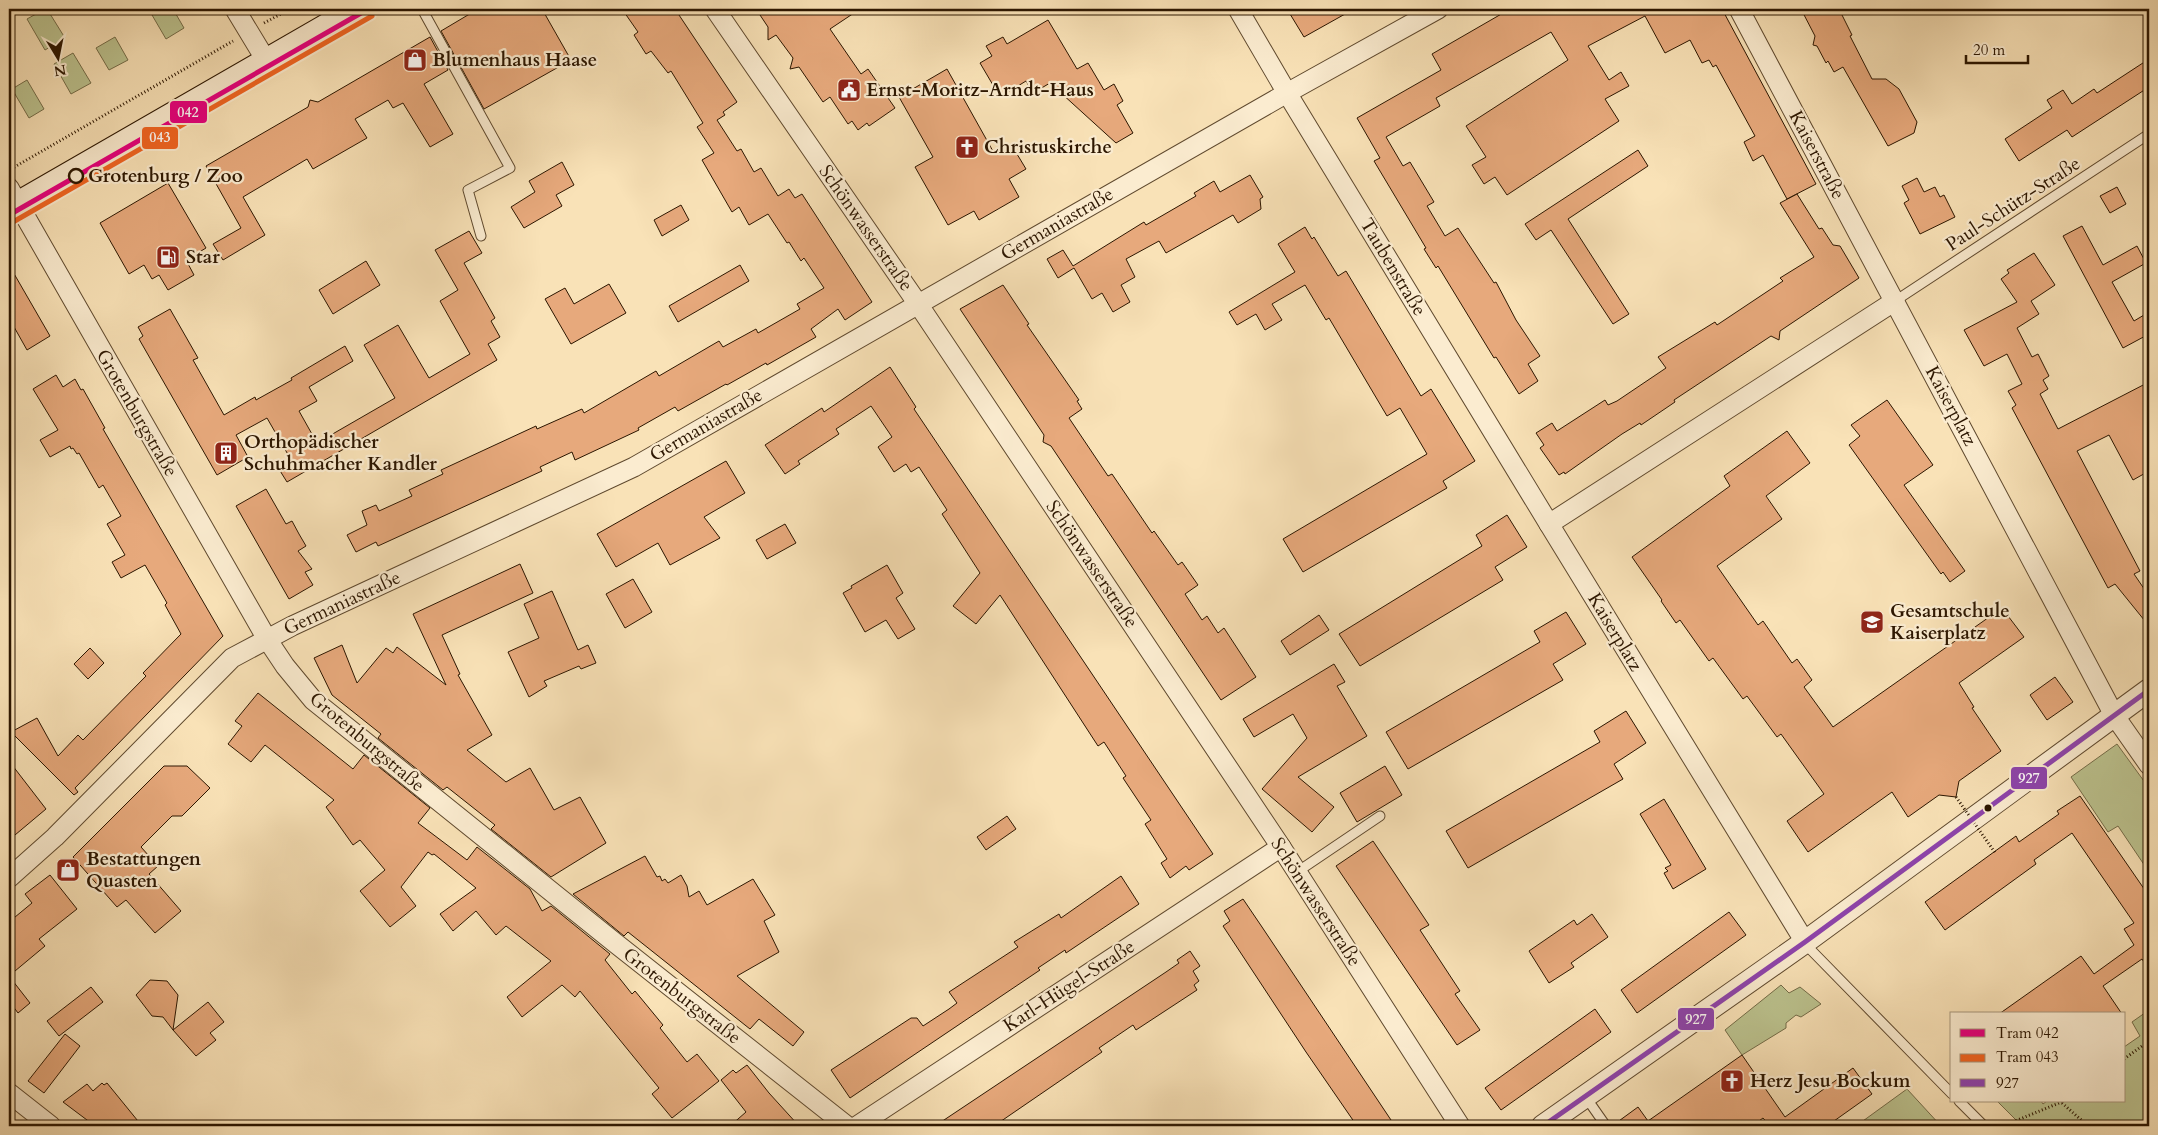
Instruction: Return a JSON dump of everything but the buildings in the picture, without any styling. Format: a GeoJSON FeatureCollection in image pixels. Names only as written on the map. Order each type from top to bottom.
{"type":"FeatureCollection","features":[{"type":"Feature","properties":{"kind":"main road"},"geometry":{"type":"LineString","coordinates":[[12,201],[267,62],[358,9]]}},
{"type":"Feature","properties":{"kind":"street"},"geometry":{"type":"LineString","coordinates":[[235,9],[267,62]]}},
{"type":"Feature","properties":{"kind":"street","name":"Schönwasserstraße"},"geometry":{"type":"LineString","coordinates":[[714,9],[918,304],[1281,847],[1460,1126]]}},
{"type":"Feature","properties":{"kind":"street","name":"Taubenstraße"},"geometry":{"type":"LineString","coordinates":[[1238,9],[1286,93],[1549,524]]}},
{"type":"Feature","properties":{"kind":"street","name":"Germaniastraße"},"geometry":{"type":"LineString","coordinates":[[9,878],[55,837],[225,664],[267,638],[634,466],[1286,93],[1438,9]]}},
{"type":"Feature","properties":{"kind":"street","name":"Kaiserstraße"},"geometry":{"type":"LineString","coordinates":[[1739,9],[1895,301]]}},
{"type":"Feature","properties":{"kind":"street","name":"Grotenburgstraße"},"geometry":{"type":"LineString","coordinates":[[12,201],[267,638],[285,666],[313,700],[847,1126]]}},
{"type":"Feature","properties":{"kind":"street"},"geometry":{"type":"LineString","coordinates":[[1549,524],[1895,301]]}},
{"type":"Feature","properties":{"kind":"street","name":"Kaiserplatz"},"geometry":{"type":"LineString","coordinates":[[1895,301],[2114,715]]}},
{"type":"Feature","properties":{"kind":"street","name":"Kaiserplatz"},"geometry":{"type":"LineString","coordinates":[[1549,524],[1805,942]]}},
{"type":"Feature","properties":{"kind":"street"},"geometry":{"type":"LineString","coordinates":[[1543,1126],[1805,942],[2149,690]]}},
{"type":"Feature","properties":{"kind":"street"},"geometry":{"type":"LineString","coordinates":[[2114,715],[2149,764]]}},
{"type":"Feature","properties":{"kind":"street","name":"Karl-Hügel-Straße"},"geometry":{"type":"LineString","coordinates":[[857,1126],[1281,847]]}},
{"type":"Feature","properties":{"kind":"street"},"geometry":{"type":"LineString","coordinates":[[9,1093],[51,1126]]}},
{"type":"Feature","properties":{"kind":"lane"},"geometry":{"type":"LineString","coordinates":[[422,9],[510,168],[468,190],[481,236]]}},
{"type":"Feature","properties":{"kind":"lane","name":"Paul-Schütz-Straße"},"geometry":{"type":"LineString","coordinates":[[1895,301],[2149,134]]}},
{"type":"Feature","properties":{"kind":"lane"},"geometry":{"type":"LineString","coordinates":[[1297,872],[1380,816]]}},
{"type":"Feature","properties":{"kind":"lane"},"geometry":{"type":"LineString","coordinates":[[1805,942],[1950,1092]]}},
{"type":"Feature","properties":{"kind":"lane"},"geometry":{"type":"LineString","coordinates":[[1585,1096],[1606,1126]]}},
{"type":"Feature","properties":{"kind":"lane"},"geometry":{"type":"LineString","coordinates":[[1960,1102],[1984,1126]]}},
{"type":"Feature","properties":{"kind":"path"},"geometry":{"type":"LineString","coordinates":[[9,170],[290,9]]}},
{"type":"Feature","properties":{"kind":"path"},"geometry":{"type":"LineString","coordinates":[[1956,797],[1996,854]]}},
{"type":"Feature","properties":{"kind":"path"},"geometry":{"type":"LineString","coordinates":[[2126,1057],[2149,1041]]}},
{"type":"Feature","properties":{"kind":"path"},"geometry":{"type":"LineString","coordinates":[[2003,1126],[2063,1102],[2088,1126]]}},
{"type":"Feature","properties":{"kind":"green space"},"geometry":{"type":"Polygon","coordinates":[[[47,9],[65,38],[45,50],[27,19],[47,9]]]}},
{"type":"Feature","properties":{"kind":"green space"},"geometry":{"type":"Polygon","coordinates":[[[163,9],[173,9],[184,28],[166,39],[152,15],[163,9]]]}},
{"type":"Feature","properties":{"kind":"green space"},"geometry":{"type":"Polygon","coordinates":[[[115,37],[128,60],[109,70],[96,48],[115,37]]]}},
{"type":"Feature","properties":{"kind":"green space"},"geometry":{"type":"Polygon","coordinates":[[[73,53],[91,83],[71,94],[54,64],[73,53]]]}},
{"type":"Feature","properties":{"kind":"green space"},"geometry":{"type":"Polygon","coordinates":[[[27,80],[44,109],[29,118],[12,89],[27,80]]]}},
{"type":"Feature","properties":{"kind":"green space"},"geometry":{"type":"Polygon","coordinates":[[[2117,744],[2149,788],[2149,872],[2118,826],[2108,832],[2071,777],[2117,744]]]}},
{"type":"Feature","properties":{"kind":"green space"},"geometry":{"type":"Polygon","coordinates":[[[1781,985],[1789,993],[1800,987],[1821,1004],[1801,1017],[1796,1015],[1786,1023],[1786,1028],[1742,1055],[1725,1030],[1781,985]]]}},
{"type":"Feature","properties":{"kind":"green space"},"geometry":{"type":"Polygon","coordinates":[[[2149,1010],[2149,1126],[2022,1126],[1998,1102],[2042,1102],[2043,1104],[2046,1102],[2126,1102],[2126,1046],[2140,1036],[2132,1022],[2149,1010]]]}},
{"type":"Feature","properties":{"kind":"green space"},"geometry":{"type":"Polygon","coordinates":[[[1907,1089],[1941,1126],[1856,1126],[1907,1089]]]}},
{"type":"Feature","properties":{"kind":"tram line","name":"042"},"geometry":{"type":"LineString","coordinates":[[9,215],[368,9]]}},
{"type":"Feature","properties":{"kind":"tram line","name":"043"},"geometry":{"type":"LineString","coordinates":[[13,222],[372,16]]}},
{"type":"Feature","properties":{"kind":"transit line","name":"927"},"geometry":{"type":"LineString","coordinates":[[1543,1126],[1805,942],[2149,690]]}},
{"type":"Feature","properties":{"kind":"place","name":"Blumenhaus Haase"},"geometry":{"type":"Point","coordinates":[415,60]}},
{"type":"Feature","properties":{"kind":"place","name":"Ernst-Moritz-Arndt-Haus"},"geometry":{"type":"Point","coordinates":[849,90]}},
{"type":"Feature","properties":{"kind":"place","name":"Christuskirche"},"geometry":{"type":"Point","coordinates":[967,147]}},
{"type":"Feature","properties":{"kind":"place","name":"Grotenburg / Zoo"},"geometry":{"type":"Point","coordinates":[76,176]}},
{"type":"Feature","properties":{"kind":"place","name":"Star"},"geometry":{"type":"Point","coordinates":[168,257]}},
{"type":"Feature","properties":{"kind":"place","name":"Orthopädischer Schuhmacher Kandler"},"geometry":{"type":"Point","coordinates":[226,453]}},
{"type":"Feature","properties":{"kind":"place","name":"Gesamtschule Kaiserplatz"},"geometry":{"type":"Point","coordinates":[1872,622]}},
{"type":"Feature","properties":{"kind":"place","name":"Bestattungen Quasten"},"geometry":{"type":"Point","coordinates":[68,870]}},
{"type":"Feature","properties":{"kind":"place","name":"Herz Jesu Bockum"},"geometry":{"type":"Point","coordinates":[1732,1081]}}]}
